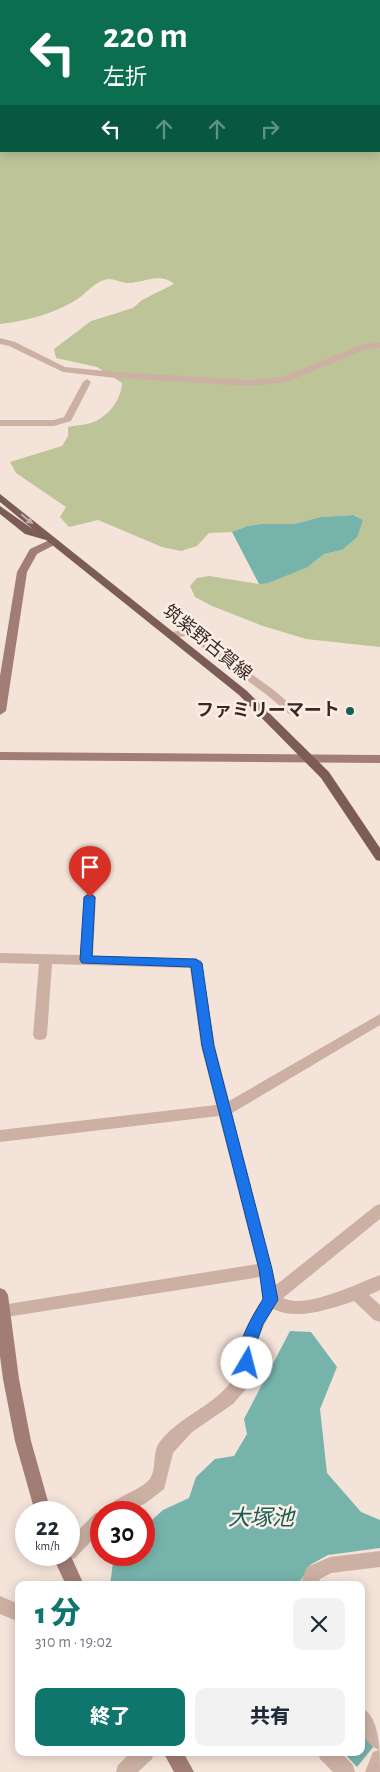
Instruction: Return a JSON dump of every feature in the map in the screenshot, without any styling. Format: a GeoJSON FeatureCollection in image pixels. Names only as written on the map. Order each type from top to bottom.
{"type":"FeatureCollection","features":[{"type":"Feature","properties":{"kind":"main road","name":"筑紫野古賀線"},"geometry":{"type":"LineString","coordinates":[[0,497],[94,575],[243,693],[325,775],[380,857]]}},
{"type":"Feature","properties":{"kind":"main road","name":"筑紫野古賀線"},"geometry":{"type":"LineString","coordinates":[[0,509],[29,532],[54,541]]}},
{"type":"Feature","properties":{"kind":"street"},"geometry":{"type":"LineString","coordinates":[[0,341],[12,344],[63,368],[116,375],[250,383],[284,380],[364,346],[380,345]]}},
{"type":"Feature","properties":{"kind":"street"},"geometry":{"type":"LineString","coordinates":[[0,423],[54,423],[68,419],[87,382]]}},
{"type":"Feature","properties":{"kind":"street"},"geometry":{"type":"LineString","coordinates":[[0,711],[22,572],[28,557],[38,547],[54,541]]}},
{"type":"Feature","properties":{"kind":"street"},"geometry":{"type":"LineString","coordinates":[[170,635],[189,632],[293,712]]}},
{"type":"Feature","properties":{"kind":"street"},"geometry":{"type":"LineString","coordinates":[[0,756],[380,759]]}},
{"type":"Feature","properties":{"kind":"street"},"geometry":{"type":"LineString","coordinates":[[86,960],[90,897]]}},
{"type":"Feature","properties":{"kind":"street"},"geometry":{"type":"LineString","coordinates":[[0,958],[196,963],[208,1046],[266,1269],[270,1300]]}},
{"type":"Feature","properties":{"kind":"street"},"geometry":{"type":"LineString","coordinates":[[40,1036],[46,959]]}},
{"type":"Feature","properties":{"kind":"street"},"geometry":{"type":"LineString","coordinates":[[0,1136],[225,1110],[380,1018]]}},
{"type":"Feature","properties":{"kind":"street"},"geometry":{"type":"LineString","coordinates":[[133,1501],[158,1483],[165,1449],[186,1428],[226,1399],[240,1384],[247,1363],[248,1344],[257,1322],[270,1300],[380,1210]]}},
{"type":"Feature","properties":{"kind":"street"},"geometry":{"type":"LineString","coordinates":[[2,1312],[266,1269]]}},
{"type":"Feature","properties":{"kind":"street"},"geometry":{"type":"LineString","coordinates":[[270,1300],[285,1307],[313,1305],[357,1294],[380,1282]]}},
{"type":"Feature","properties":{"kind":"street"},"geometry":{"type":"LineString","coordinates":[[357,1294],[380,1315]]}},
{"type":"Feature","properties":{"kind":"street"},"geometry":{"type":"LineString","coordinates":[[0,1295],[3,1356],[40,1501]]}},
{"type":"Feature","properties":{"kind":"street"},"geometry":{"type":"LineString","coordinates":[[80,1539],[90,1530]]}},
{"type":"Feature","properties":{"kind":"street"},"geometry":{"type":"LineString","coordinates":[[310,1581],[313,1573],[330,1564],[380,1559]]}},
{"type":"Feature","properties":{"kind":"street"},"geometry":{"type":"LineString","coordinates":[[68,1566],[74,1581]]}},
{"type":"Feature","properties":{"kind":"street"},"geometry":{"type":"LineString","coordinates":[[0,1605],[15,1611]]}},
{"type":"Feature","properties":{"kind":"street"},"geometry":{"type":"LineString","coordinates":[[365,1721],[380,1741]]}},
{"type":"Feature","properties":{"kind":"street"},"geometry":{"type":"LineString","coordinates":[[125,1772],[141,1756]]}},
{"type":"Feature","properties":{"kind":"street"},"geometry":{"type":"LineString","coordinates":[[174,1756],[184,1772]]}},
{"type":"Feature","properties":{"kind":"street"},"geometry":{"type":"LineString","coordinates":[[331,1756],[346,1772]]}},
{"type":"Feature","properties":{"kind":"street"},"geometry":{"type":"LineString","coordinates":[[374,1772],[380,1759]]}},
{"type":"Feature","properties":{"kind":"green space"},"geometry":{"type":"Polygon","coordinates":[[[0,152],[380,152],[380,647],[306,639],[263,626],[212,606],[195,597],[190,586],[197,578],[209,576],[259,584],[308,567],[324,554],[342,550],[363,520],[355,515],[321,517],[294,524],[261,524],[247,526],[232,532],[209,533],[197,546],[181,551],[162,547],[98,520],[69,527],[60,517],[66,507],[16,473],[10,462],[62,446],[68,436],[68,427],[90,423],[101,418],[114,405],[120,395],[122,383],[97,367],[56,358],[54,349],[91,321],[133,308],[142,300],[174,284],[163,278],[132,283],[107,279],[96,284],[76,300],[49,313],[0,324],[0,152]]]}},
{"type":"Feature","properties":{"kind":"water"},"geometry":{"type":"Polygon","coordinates":[[[354,515],[363,520],[357,537],[342,550],[324,554],[308,567],[268,583],[259,584],[232,532],[247,526],[261,524],[294,524],[321,517],[354,515]]]}},
{"type":"Feature","properties":{"kind":"water","name":"大塚池"},"geometry":{"type":"Polygon","coordinates":[[[290,1331],[311,1332],[337,1367],[320,1409],[327,1473],[361,1512],[380,1520],[380,1548],[328,1555],[310,1565],[300,1581],[111,1581],[113,1566],[155,1566],[155,1517],[163,1510],[189,1498],[196,1477],[215,1459],[234,1456],[247,1434],[244,1419],[290,1331]]]}},
{"type":"Feature","properties":{"kind":"water"},"geometry":{"type":"Polygon","coordinates":[[[365,1734],[374,1746],[357,1767],[347,1756],[365,1756],[365,1734]]]}},
{"type":"Feature","properties":{"kind":"place","name":"ファミリーマート"},"geometry":{"type":"Point","coordinates":[350,711]}},
{"type":"Feature","properties":{"kind":"route"},"geometry":{"type":"LineString","coordinates":[[90,897],[86,960],[196,963],[208,1046],[267,1276],[270,1300],[257,1322],[248,1344],[247,1363]]}}]}
